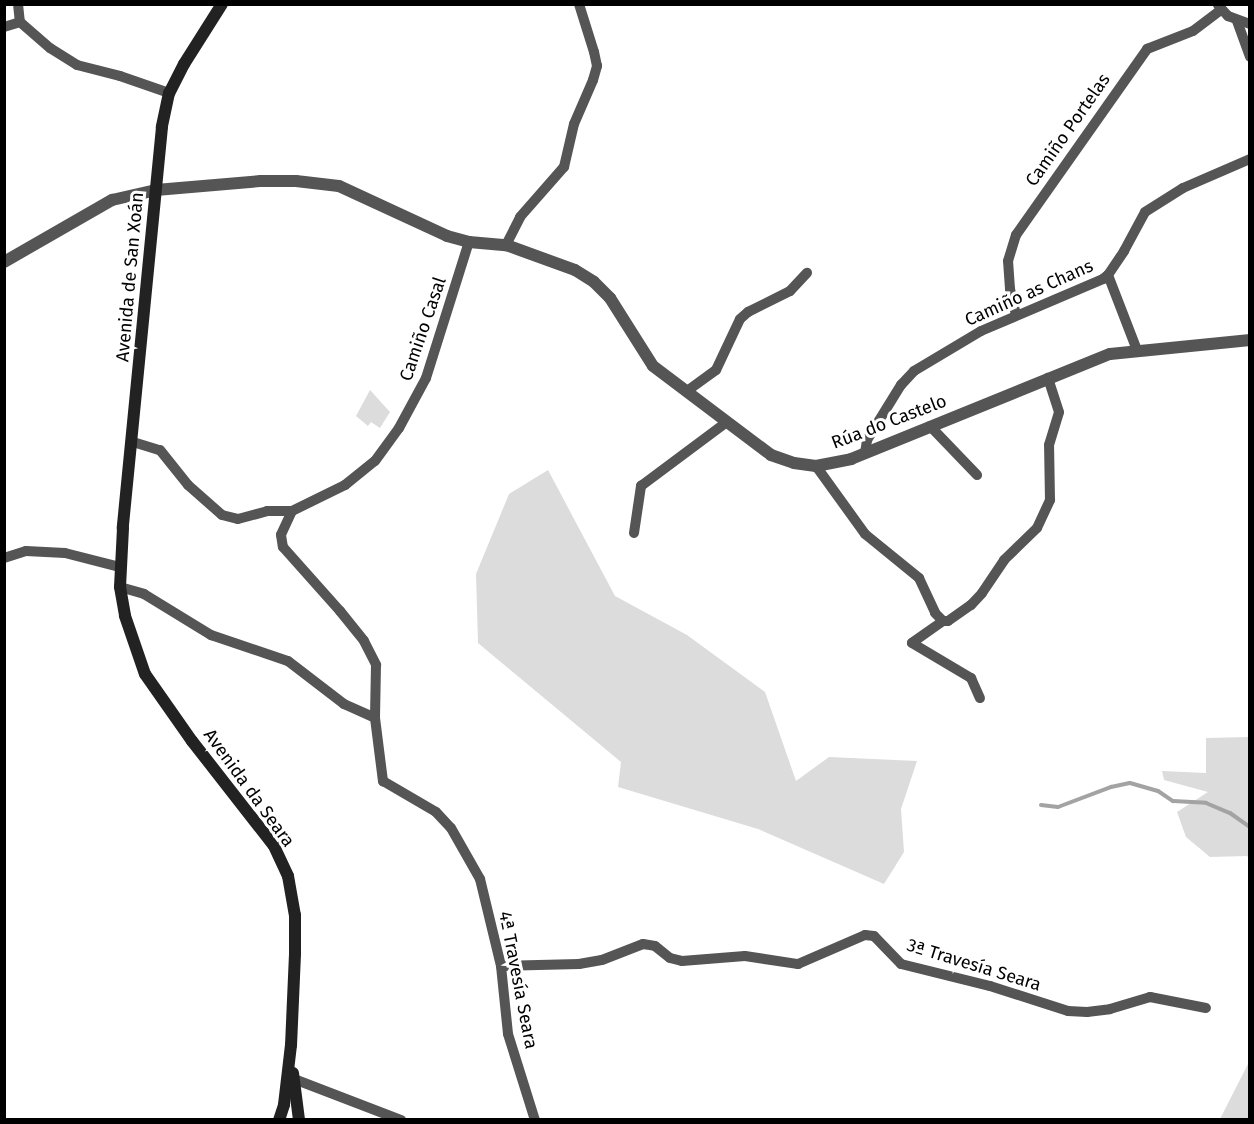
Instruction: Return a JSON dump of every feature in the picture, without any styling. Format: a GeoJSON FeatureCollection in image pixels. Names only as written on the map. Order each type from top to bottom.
{"type":"FeatureCollection","features":[{"type":"Feature","properties":{"kind":"main road","name":"Avenida de San Xoán"},"geometry":{"type":"LineString","coordinates":[[120,567],[156,190],[169,93],[184,64],[222,4]]}},
{"type":"Feature","properties":{"kind":"main road","name":"Avenida da Seara"},"geometry":{"type":"LineString","coordinates":[[120,567],[120,587],[125,616],[145,674],[192,741],[274,846],[288,876],[295,915],[291,1045],[284,1105],[279,1119]]}},
{"type":"Feature","properties":{"kind":"main road","name":"Avenida da Seara"},"geometry":{"type":"LineString","coordinates":[[291,1045],[299,1119]]}},
{"type":"Feature","properties":{"kind":"street"},"geometry":{"type":"LineString","coordinates":[[18,4],[20,22],[50,48],[77,65],[120,76],[169,93]]}},
{"type":"Feature","properties":{"kind":"street"},"geometry":{"type":"LineString","coordinates":[[506,245],[520,217],[564,167],[574,124],[593,80],[597,66],[579,4]]}},
{"type":"Feature","properties":{"kind":"street"},"geometry":{"type":"LineString","coordinates":[[1220,7],[1237,21],[1250,24]]}},
{"type":"Feature","properties":{"kind":"street","name":"Camiño Portelas"},"geometry":{"type":"LineString","coordinates":[[1017,315],[1010,289],[1008,261],[1016,236],[1029,216],[1147,49],[1193,31],[1220,7]]}},
{"type":"Feature","properties":{"kind":"street"},"geometry":{"type":"LineString","coordinates":[[1237,21],[1250,57]]}},
{"type":"Feature","properties":{"kind":"street"},"geometry":{"type":"LineString","coordinates":[[4,27],[20,22]]}},
{"type":"Feature","properties":{"kind":"street","name":"Camiño as Chans"},"geometry":{"type":"LineString","coordinates":[[865,453],[867,440],[901,385],[914,371],[963,341],[1108,275],[1145,212],[1183,188],[1250,159]]}},
{"type":"Feature","properties":{"kind":"street","name":"Rúa do Castelo"},"geometry":{"type":"LineString","coordinates":[[4,262],[112,200],[156,190],[260,181],[296,181],[339,186],[423,226],[469,242],[506,245],[575,270],[594,282],[610,298],[652,366],[771,455],[794,463],[816,466],[865,453],[1110,354],[1250,340]]}},
{"type":"Feature","properties":{"kind":"street","name":"Camiño Casal"},"geometry":{"type":"LineString","coordinates":[[292,511],[345,485],[375,461],[399,428],[426,378],[469,242]]}},
{"type":"Feature","properties":{"kind":"street"},"geometry":{"type":"LineString","coordinates":[[687,391],[716,370],[740,319],[748,312],[790,291],[807,273]]}},
{"type":"Feature","properties":{"kind":"street"},"geometry":{"type":"LineString","coordinates":[[1108,275],[1137,350]]}},
{"type":"Feature","properties":{"kind":"street"},"geometry":{"type":"LineString","coordinates":[[980,698],[971,678],[912,643],[943,621],[962,612],[982,593],[1004,560],[1037,528],[1050,500],[1049,445],[1059,412],[1048,378]]}},
{"type":"Feature","properties":{"kind":"street"},"geometry":{"type":"LineString","coordinates":[[634,533],[641,486],[727,422]]}},
{"type":"Feature","properties":{"kind":"street"},"geometry":{"type":"LineString","coordinates":[[930,426],[977,475]]}},
{"type":"Feature","properties":{"kind":"street"},"geometry":{"type":"LineString","coordinates":[[120,587],[144,594],[211,634],[288,661],[344,704],[375,718],[376,665],[364,641],[283,547],[281,535],[292,511],[267,511],[238,519],[222,515],[188,485],[160,450],[133,442]]}},
{"type":"Feature","properties":{"kind":"street"},"geometry":{"type":"LineString","coordinates":[[816,466],[865,534],[919,579],[930,605],[943,621]]}},
{"type":"Feature","properties":{"kind":"street"},"geometry":{"type":"LineString","coordinates":[[4,558],[26,552],[65,553],[120,567]]}},
{"type":"Feature","properties":{"kind":"street","name":"4ª Travesía Seara"},"geometry":{"type":"LineString","coordinates":[[375,718],[383,781],[436,812],[463,846],[480,879],[501,966],[508,1034],[535,1119]]}},
{"type":"Feature","properties":{"kind":"street","name":"3ª Travesía Seara"},"geometry":{"type":"LineString","coordinates":[[501,966],[579,964],[602,960],[643,944],[655,946],[670,958],[682,961],[746,956],[798,964],[865,935],[874,936],[901,964],[990,986],[1068,1011],[1110,1010],[1150,997],[1206,1008]]}},
{"type":"Feature","properties":{"kind":"street"},"geometry":{"type":"LineString","coordinates":[[294,1079],[401,1119]]}},
{"type":"Feature","properties":{"kind":"shaded area"},"geometry":{"type":"Polygon","coordinates":[[[370,390],[390,412],[380,428],[371,422],[368,426],[356,416],[370,390]]]}},
{"type":"Feature","properties":{"kind":"shaded area"},"geometry":{"type":"Polygon","coordinates":[[[548,470],[615,596],[687,635],[765,692],[796,781],[829,757],[917,761],[901,809],[904,852],[884,884],[758,829],[618,787],[621,762],[478,643],[476,574],[509,494],[548,470]]]}},
{"type":"Feature","properties":{"kind":"shaded area"},"geometry":{"type":"Polygon","coordinates":[[[1249,737],[1249,858],[1247,856],[1210,857],[1186,837],[1177,812],[1208,792],[1164,780],[1162,771],[1206,773],[1206,738],[1249,737]]]}},
{"type":"Feature","properties":{"kind":"shaded area"},"geometry":{"type":"Polygon","coordinates":[[[1249,1062],[1249,1119],[1220,1119],[1249,1062]]]}},
{"type":"Feature","properties":{"kind":"waterway"},"geometry":{"type":"LineString","coordinates":[[1041,805],[1058,807],[1111,787],[1130,783],[1158,791],[1173,801],[1206,803],[1230,813],[1250,827]]}}]}
